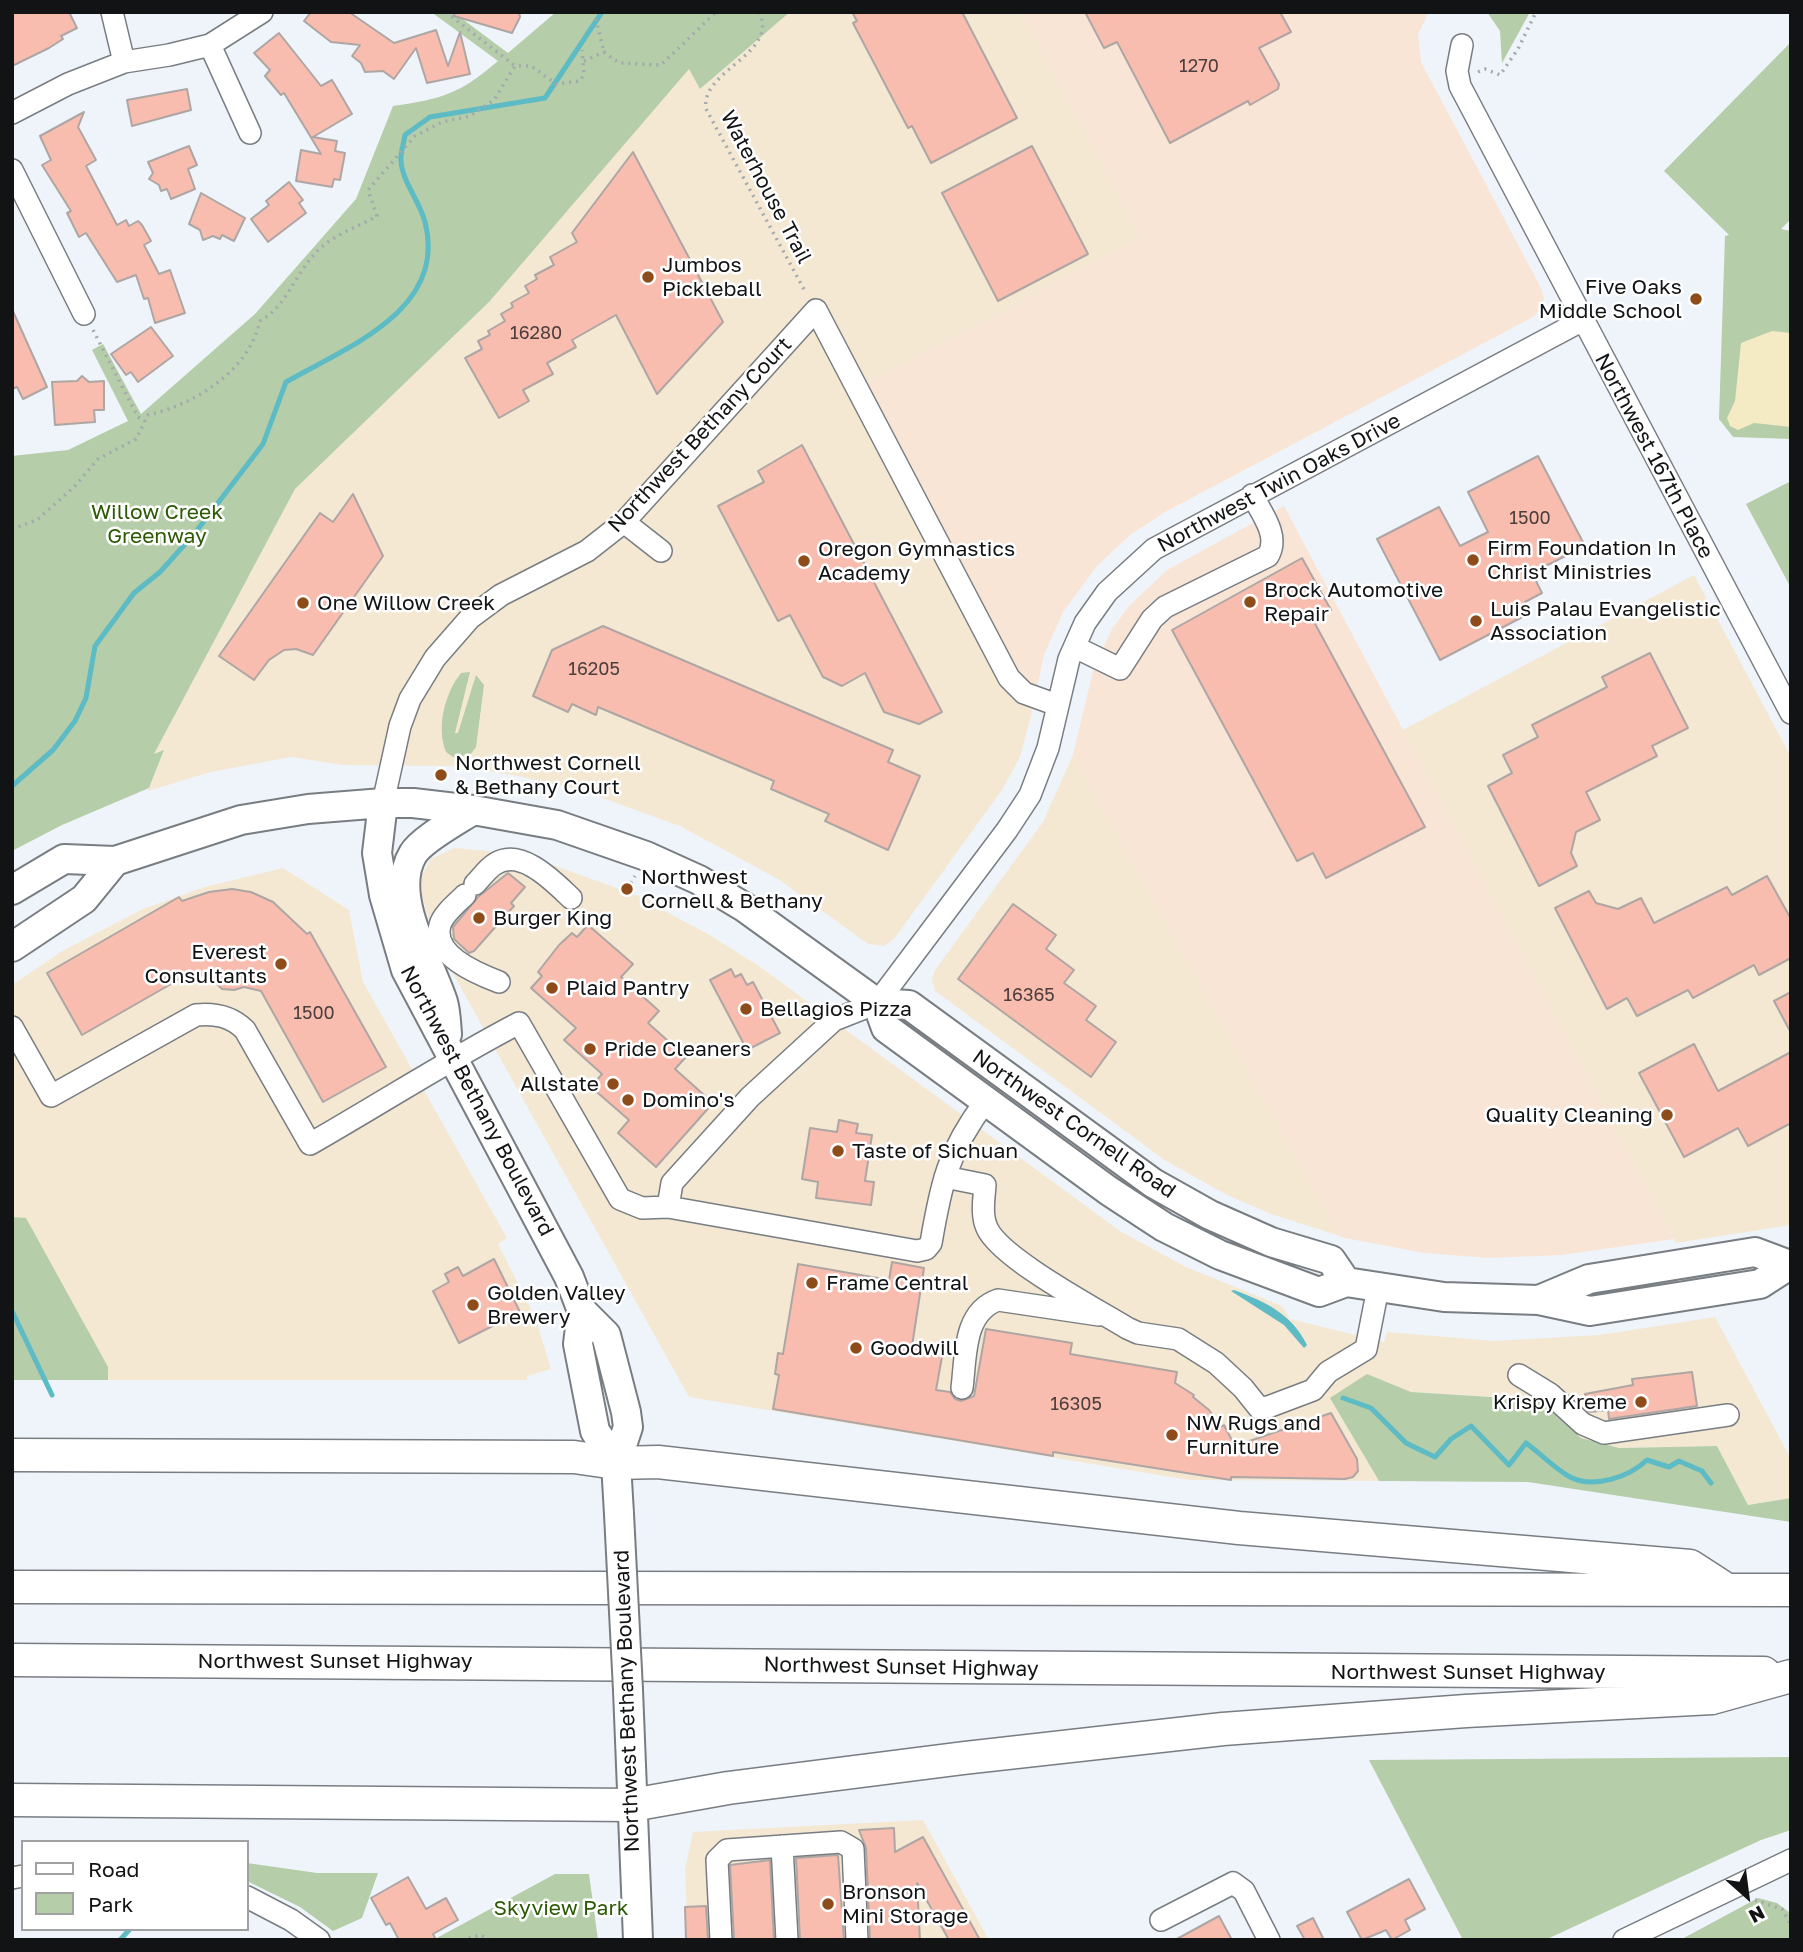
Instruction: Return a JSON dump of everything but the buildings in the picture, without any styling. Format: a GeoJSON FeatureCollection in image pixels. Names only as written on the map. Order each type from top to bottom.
{"type":"FeatureCollection","features":[{"type":"Feature","properties":{"kind":"highway"},"geometry":{"type":"LineString","coordinates":[[12,1455],[574,1457],[616,1463],[658,1462],[1325,1537],[1690,1566],[1727,1590]]}},
{"type":"Feature","properties":{"kind":"highway"},"geometry":{"type":"LineString","coordinates":[[12,1587],[1791,1590]]}},
{"type":"Feature","properties":{"kind":"highway","name":"Northwest Sunset Highway"},"geometry":{"type":"LineString","coordinates":[[12,1660],[1791,1674]]}},
{"type":"Feature","properties":{"kind":"highway"},"geometry":{"type":"LineString","coordinates":[[12,1800],[632,1805],[833,1774],[1223,1729],[1466,1710],[1712,1698],[1791,1674]]}},
{"type":"Feature","properties":{"kind":"main road","name":"Northwest Bethany Boulevard"},"geometry":{"type":"LineString","coordinates":[[383,803],[377,853],[384,895],[406,970],[569,1277],[583,1311],[578,1344],[595,1431],[616,1463],[638,1940]]}},
{"type":"Feature","properties":{"kind":"main road","name":"Northwest Cornell Road"},"geometry":{"type":"LineString","coordinates":[[12,890],[64,859],[116,861],[241,820],[308,809],[413,803],[519,816],[596,837],[699,880],[771,925],[877,1003],[909,1005],[1153,1183],[1210,1215],[1270,1242],[1331,1260],[1346,1282]]}},
{"type":"Feature","properties":{"kind":"main road"},"geometry":{"type":"LineString","coordinates":[[450,1056],[444,1005],[416,937],[409,909],[407,868],[417,849],[473,810]]}},
{"type":"Feature","properties":{"kind":"main road"},"geometry":{"type":"LineString","coordinates":[[12,947],[84,900],[116,861]]}},
{"type":"Feature","properties":{"kind":"main road","name":"Northwest Cornell Road"},"geometry":{"type":"LineString","coordinates":[[877,1003],[886,1028],[1109,1191],[1192,1242],[1319,1292],[1346,1282],[1472,1299],[1539,1300],[1589,1279],[1755,1252],[1789,1264]]}},
{"type":"Feature","properties":{"kind":"street"},"geometry":{"type":"LineString","coordinates":[[112,12],[124,62]]}},
{"type":"Feature","properties":{"kind":"street"},"geometry":{"type":"LineString","coordinates":[[12,113],[68,84],[124,62],[210,45],[262,12]]}},
{"type":"Feature","properties":{"kind":"street"},"geometry":{"type":"LineString","coordinates":[[210,45],[250,133]]}},
{"type":"Feature","properties":{"kind":"street","name":"Northwest 167th Place"},"geometry":{"type":"LineString","coordinates":[[1462,46],[1457,71],[1466,97],[1791,713]]}},
{"type":"Feature","properties":{"kind":"street"},"geometry":{"type":"LineString","coordinates":[[12,170],[84,314]]}},
{"type":"Feature","properties":{"kind":"street"},"geometry":{"type":"LineString","coordinates":[[816,310],[1009,678],[1024,693],[1057,705]]}},
{"type":"Feature","properties":{"kind":"street","name":"Northwest Bethany Court"},"geometry":{"type":"LineString","coordinates":[[383,803],[400,726],[410,699],[435,658],[470,618],[501,595],[587,551],[624,522],[816,310]]}},
{"type":"Feature","properties":{"kind":"street","name":"Northwest Twin Oaks Drive"},"geometry":{"type":"LineString","coordinates":[[877,1003],[1030,795],[1048,748],[1074,647],[1085,623],[1107,592],[1154,549],[1583,320]]}},
{"type":"Feature","properties":{"kind":"street"},"geometry":{"type":"LineString","coordinates":[[1074,647],[1120,669],[1152,620],[1165,607],[1268,556],[1273,547],[1271,533],[1252,495]]}},
{"type":"Feature","properties":{"kind":"street"},"geometry":{"type":"LineString","coordinates":[[624,522],[661,551]]}},
{"type":"Feature","properties":{"kind":"street"},"geometry":{"type":"LineString","coordinates":[[499,982],[465,968],[445,948],[440,937],[440,925],[470,890],[496,863],[517,861],[550,878],[571,898]]}},
{"type":"Feature","properties":{"kind":"street"},"geometry":{"type":"LineString","coordinates":[[668,1207],[671,1183],[750,1097],[834,1020],[877,1003]]}},
{"type":"Feature","properties":{"kind":"street"},"geometry":{"type":"LineString","coordinates":[[12,1027],[51,1096],[196,1015],[212,1014],[236,1021],[245,1030],[310,1144],[419,1082],[450,1056],[519,1023],[620,1199],[642,1208],[668,1207],[918,1251],[926,1249],[931,1243],[944,1177],[957,1143],[985,1102]]}},
{"type":"Feature","properties":{"kind":"street"},"geometry":{"type":"LineString","coordinates":[[944,1177],[985,1185],[984,1220],[995,1241],[1038,1273],[1138,1333],[1178,1339],[1216,1363],[1259,1408],[1313,1390],[1328,1372],[1366,1349],[1378,1288]]}},
{"type":"Feature","properties":{"kind":"street"},"geometry":{"type":"LineString","coordinates":[[962,1388],[972,1322],[990,1303],[999,1300],[1108,1316]]}},
{"type":"Feature","properties":{"kind":"street"},"geometry":{"type":"LineString","coordinates":[[1519,1375],[1550,1394],[1583,1424],[1604,1433],[1728,1415]]}},
{"type":"Feature","properties":{"kind":"street"},"geometry":{"type":"LineString","coordinates":[[721,1940],[717,1860],[727,1850],[841,1842],[853,1849],[858,1940]]}},
{"type":"Feature","properties":{"kind":"street"},"geometry":{"type":"LineString","coordinates":[[782,1846],[787,1940]]}},
{"type":"Feature","properties":{"kind":"street"},"geometry":{"type":"LineString","coordinates":[[1624,1940],[1791,1860]]}},
{"type":"Feature","properties":{"kind":"street"},"geometry":{"type":"LineString","coordinates":[[1161,1920],[1233,1883],[1244,1891],[1269,1940]]}},
{"type":"Feature","properties":{"kind":"street"},"geometry":{"type":"LineString","coordinates":[[248,1898],[291,1920],[319,1940]]}},
{"type":"Feature","properties":{"kind":"path"},"geometry":{"type":"LineString","coordinates":[[446,12],[515,66],[531,66],[556,84],[580,81],[584,74],[582,50]]}},
{"type":"Feature","properties":{"kind":"path"},"geometry":{"type":"LineString","coordinates":[[594,12],[604,52],[619,63],[662,65],[716,12]]}},
{"type":"Feature","properties":{"kind":"path","name":"Waterhouse Trail"},"geometry":{"type":"LineString","coordinates":[[759,12],[762,30],[757,42],[706,96],[706,109],[816,310]]}},
{"type":"Feature","properties":{"kind":"path"},"geometry":{"type":"LineString","coordinates":[[1466,97],[1469,77],[1485,69],[1500,75],[1518,49],[1536,12]]}},
{"type":"Feature","properties":{"kind":"path"},"geometry":{"type":"LineString","coordinates":[[584,61],[604,52]]}},
{"type":"Feature","properties":{"kind":"path"},"geometry":{"type":"LineString","coordinates":[[12,529],[37,520],[75,486],[98,459],[136,439],[148,415],[176,408],[204,393],[226,374],[256,339],[260,321],[271,315],[312,257],[327,242],[377,216],[368,190],[415,136],[442,121],[461,120],[494,100],[515,66]]}},
{"type":"Feature","properties":{"kind":"path"},"geometry":{"type":"LineString","coordinates":[[84,314],[138,417],[145,421]]}},
{"type":"Feature","properties":{"kind":"path"},"geometry":{"type":"LineString","coordinates":[[1752,1899],[1782,1909],[1791,1925]]}},
{"type":"Feature","properties":{"kind":"path"},"geometry":{"type":"LineString","coordinates":[[462,1940],[481,1935],[490,1940]]}},
{"type":"Feature","properties":{"kind":"shaded area"},"geometry":{"type":"Polygon","coordinates":[[[790,12],[1021,12],[1141,237],[858,388],[1031,716],[1020,757],[1002,790],[894,939],[884,946],[868,944],[778,879],[680,826],[580,790],[519,776],[451,766],[343,765],[291,757],[211,772],[148,791],[164,751],[153,756],[295,489],[489,302],[689,68],[700,89],[790,12]]]}},
{"type":"Feature","properties":{"kind":"shaded area"},"geometry":{"type":"Polygon","coordinates":[[[1021,12],[1429,12],[1418,34],[1421,62],[1544,298],[1539,311],[1533,317],[1167,511],[1130,535],[1097,566],[1063,612],[1044,655],[1031,716],[858,388],[1141,237],[1021,12]]]}},
{"type":"Feature","properties":{"kind":"shaded area"},"geometry":{"type":"Polygon","coordinates":[[[1284,506],[1674,1239],[1562,1255],[1488,1258],[1424,1253],[1340,1237],[1073,755],[1094,667],[1112,629],[1129,606],[1167,570],[1284,506]]]}},
{"type":"Feature","properties":{"kind":"shaded area"},"geometry":{"type":"Polygon","coordinates":[[[1694,575],[1791,757],[1791,1225],[1676,1243],[1403,730],[1694,575]]]}},
{"type":"Feature","properties":{"kind":"shaded area"},"geometry":{"type":"Polygon","coordinates":[[[1073,755],[1340,1236],[1271,1214],[1227,1195],[1166,1161],[935,991],[932,979],[935,970],[1043,822],[1073,755]]]}},
{"type":"Feature","properties":{"kind":"shaded area"},"geometry":{"type":"Polygon","coordinates":[[[454,848],[488,851],[553,865],[658,903],[657,907],[708,934],[759,966],[1120,1231],[1186,1267],[1282,1306],[1290,1319],[1384,1342],[1387,1332],[1494,1341],[1600,1335],[1715,1317],[1791,1459],[1791,1498],[1748,1505],[1717,1446],[1619,1448],[1581,1438],[1538,1400],[1411,1392],[1367,1375],[1331,1399],[1379,1481],[1189,1480],[689,1397],[436,943],[422,897],[422,875],[431,859],[454,848]]]}},
{"type":"Feature","properties":{"kind":"shaded area"},"geometry":{"type":"Polygon","coordinates":[[[283,868],[349,910],[363,982],[507,1238],[498,1244],[535,1317],[551,1369],[527,1376],[527,1380],[108,1380],[108,1367],[12,1217],[12,985],[64,950],[143,909],[205,887],[283,868]]]}},
{"type":"Feature","properties":{"kind":"shaded area","name":"Bronson Mini Storage"},"geometry":{"type":"Polygon","coordinates":[[[923,1820],[989,1940],[688,1940],[685,1869],[693,1832],[923,1820]]]}},
{"type":"Feature","properties":{"kind":"green space","name":"Willow Creek Greenway"},"geometry":{"type":"Polygon","coordinates":[[[453,12],[508,53],[556,12],[790,12],[700,89],[689,69],[489,302],[295,489],[154,754],[164,750],[149,788],[62,825],[12,851],[12,456],[68,450],[128,421],[92,350],[103,344],[141,414],[255,314],[356,199],[393,106],[424,101],[461,88],[498,61],[434,14],[453,12]]]}},
{"type":"Feature","properties":{"kind":"green space"},"geometry":{"type":"Polygon","coordinates":[[[1487,12],[1530,12],[1502,63],[1500,31],[1487,12]]]}},
{"type":"Feature","properties":{"kind":"green space"},"geometry":{"type":"Polygon","coordinates":[[[1791,42],[1791,219],[1781,229],[1791,231],[1791,439],[1733,437],[1719,419],[1725,236],[1729,235],[1664,171],[1791,42]]]}},
{"type":"Feature","properties":{"kind":"green space"},"geometry":{"type":"Polygon","coordinates":[[[1791,481],[1791,588],[1746,504],[1791,481]]]}},
{"type":"Feature","properties":{"kind":"green space"},"geometry":{"type":"Polygon","coordinates":[[[470,672],[455,733],[458,733],[476,675],[484,685],[476,747],[470,755],[453,757],[446,752],[443,742],[444,711],[455,681],[461,673],[470,672]]]}},
{"type":"Feature","properties":{"kind":"green space"},"geometry":{"type":"Polygon","coordinates":[[[12,1217],[26,1218],[108,1367],[108,1380],[12,1380],[12,1217]]]}},
{"type":"Feature","properties":{"kind":"green space"},"geometry":{"type":"Polygon","coordinates":[[[1367,1374],[1411,1392],[1538,1400],[1581,1438],[1619,1448],[1717,1446],[1748,1505],[1791,1498],[1791,1522],[1528,1482],[1379,1481],[1330,1398],[1367,1374]]]}},
{"type":"Feature","properties":{"kind":"green space"},"geometry":{"type":"Polygon","coordinates":[[[1791,1757],[1791,1830],[1761,1840],[1545,1940],[1463,1940],[1369,1760],[1791,1757]]]}},
{"type":"Feature","properties":{"kind":"green space"},"geometry":{"type":"Polygon","coordinates":[[[248,1863],[317,1873],[378,1873],[362,1918],[333,1931],[300,1907],[248,1881],[248,1863]]]}},
{"type":"Feature","properties":{"kind":"green space","name":"Skyview Park"},"geometry":{"type":"Polygon","coordinates":[[[555,1874],[589,1874],[598,1940],[433,1940],[555,1874]]]}},
{"type":"Feature","properties":{"kind":"green space"},"geometry":{"type":"Polygon","coordinates":[[[1758,1898],[1777,1903],[1789,1912],[1791,1940],[1680,1940],[1758,1898]]]}},
{"type":"Feature","properties":{"kind":"sand"},"geometry":{"type":"Polygon","coordinates":[[[1772,331],[1791,333],[1791,427],[1754,423],[1738,430],[1730,426],[1727,418],[1735,401],[1741,343],[1772,331]]]}},
{"type":"Feature","properties":{"kind":"water"},"geometry":{"type":"Polygon","coordinates":[[[1231,1291],[1277,1310],[1294,1325],[1307,1345],[1304,1348],[1284,1325],[1231,1291]]]}},
{"type":"Feature","properties":{"kind":"waterway"},"geometry":{"type":"LineString","coordinates":[[12,786],[53,750],[75,721],[86,698],[95,646],[134,593],[160,572],[195,533],[263,444],[286,382],[337,355],[387,322],[407,302],[422,279],[428,253],[425,222],[402,169],[401,155],[405,135],[430,117],[545,98],[602,12]]}},
{"type":"Feature","properties":{"kind":"waterway"},"geometry":{"type":"LineString","coordinates":[[12,1311],[52,1395]]}},
{"type":"Feature","properties":{"kind":"waterway"},"geometry":{"type":"LineString","coordinates":[[1343,1398],[1371,1408],[1406,1443],[1435,1457],[1451,1439],[1471,1426],[1509,1465],[1526,1443],[1564,1474],[1579,1480],[1590,1482],[1611,1479],[1631,1472],[1647,1460],[1669,1467],[1679,1461],[1702,1471],[1711,1483]]}},
{"type":"Feature","properties":{"kind":"waterway"},"geometry":{"type":"LineString","coordinates":[[120,1940],[128,1931]]}},
{"type":"Feature","properties":{"kind":"place","name":"Jumbos Pickleball"},"geometry":{"type":"Point","coordinates":[648,277]}},
{"type":"Feature","properties":{"kind":"place","name":"Five Oaks Middle School"},"geometry":{"type":"Point","coordinates":[1696,299]}},
{"type":"Feature","properties":{"kind":"place","name":"Firm Foundation In Christ Ministries"},"geometry":{"type":"Point","coordinates":[1473,560]}},
{"type":"Feature","properties":{"kind":"place","name":"Oregon Gymnastics Academy"},"geometry":{"type":"Point","coordinates":[804,561]}},
{"type":"Feature","properties":{"kind":"place","name":"Brock Automotive Repair"},"geometry":{"type":"Point","coordinates":[1250,602]}},
{"type":"Feature","properties":{"kind":"place","name":"One Willow Creek"},"geometry":{"type":"Point","coordinates":[303,603]}},
{"type":"Feature","properties":{"kind":"place","name":"Luis Palau Evangelistic Association"},"geometry":{"type":"Point","coordinates":[1476,621]}},
{"type":"Feature","properties":{"kind":"place","name":"Northwest Cornell & Bethany Court"},"geometry":{"type":"Point","coordinates":[441,775]}},
{"type":"Feature","properties":{"kind":"place","name":"Northwest Cornell & Bethany"},"geometry":{"type":"Point","coordinates":[627,889]}},
{"type":"Feature","properties":{"kind":"place","name":"Burger King"},"geometry":{"type":"Point","coordinates":[479,918]}},
{"type":"Feature","properties":{"kind":"place","name":"Everest Consultants"},"geometry":{"type":"Point","coordinates":[281,964]}},
{"type":"Feature","properties":{"kind":"place","name":"Plaid Pantry"},"geometry":{"type":"Point","coordinates":[552,988]}},
{"type":"Feature","properties":{"kind":"place","name":"Bellagios Pizza"},"geometry":{"type":"Point","coordinates":[746,1009]}},
{"type":"Feature","properties":{"kind":"place","name":"Pride Cleaners"},"geometry":{"type":"Point","coordinates":[590,1049]}},
{"type":"Feature","properties":{"kind":"place","name":"Allstate"},"geometry":{"type":"Point","coordinates":[613,1084]}},
{"type":"Feature","properties":{"kind":"place","name":"Domino's"},"geometry":{"type":"Point","coordinates":[628,1100]}},
{"type":"Feature","properties":{"kind":"place","name":"Quality Cleaning"},"geometry":{"type":"Point","coordinates":[1667,1115]}},
{"type":"Feature","properties":{"kind":"place","name":"Taste of Sichuan"},"geometry":{"type":"Point","coordinates":[838,1151]}},
{"type":"Feature","properties":{"kind":"place","name":"Frame Central"},"geometry":{"type":"Point","coordinates":[812,1283]}},
{"type":"Feature","properties":{"kind":"place","name":"Golden Valley Brewery"},"geometry":{"type":"Point","coordinates":[473,1305]}},
{"type":"Feature","properties":{"kind":"place","name":"Goodwill"},"geometry":{"type":"Point","coordinates":[856,1348]}},
{"type":"Feature","properties":{"kind":"place","name":"Krispy Kreme"},"geometry":{"type":"Point","coordinates":[1641,1402]}},
{"type":"Feature","properties":{"kind":"place","name":"NW Rugs and Furniture"},"geometry":{"type":"Point","coordinates":[1172,1435]}},
{"type":"Feature","properties":{"kind":"place","name":"Bronson Mini Storage"},"geometry":{"type":"Point","coordinates":[828,1904]}}]}
